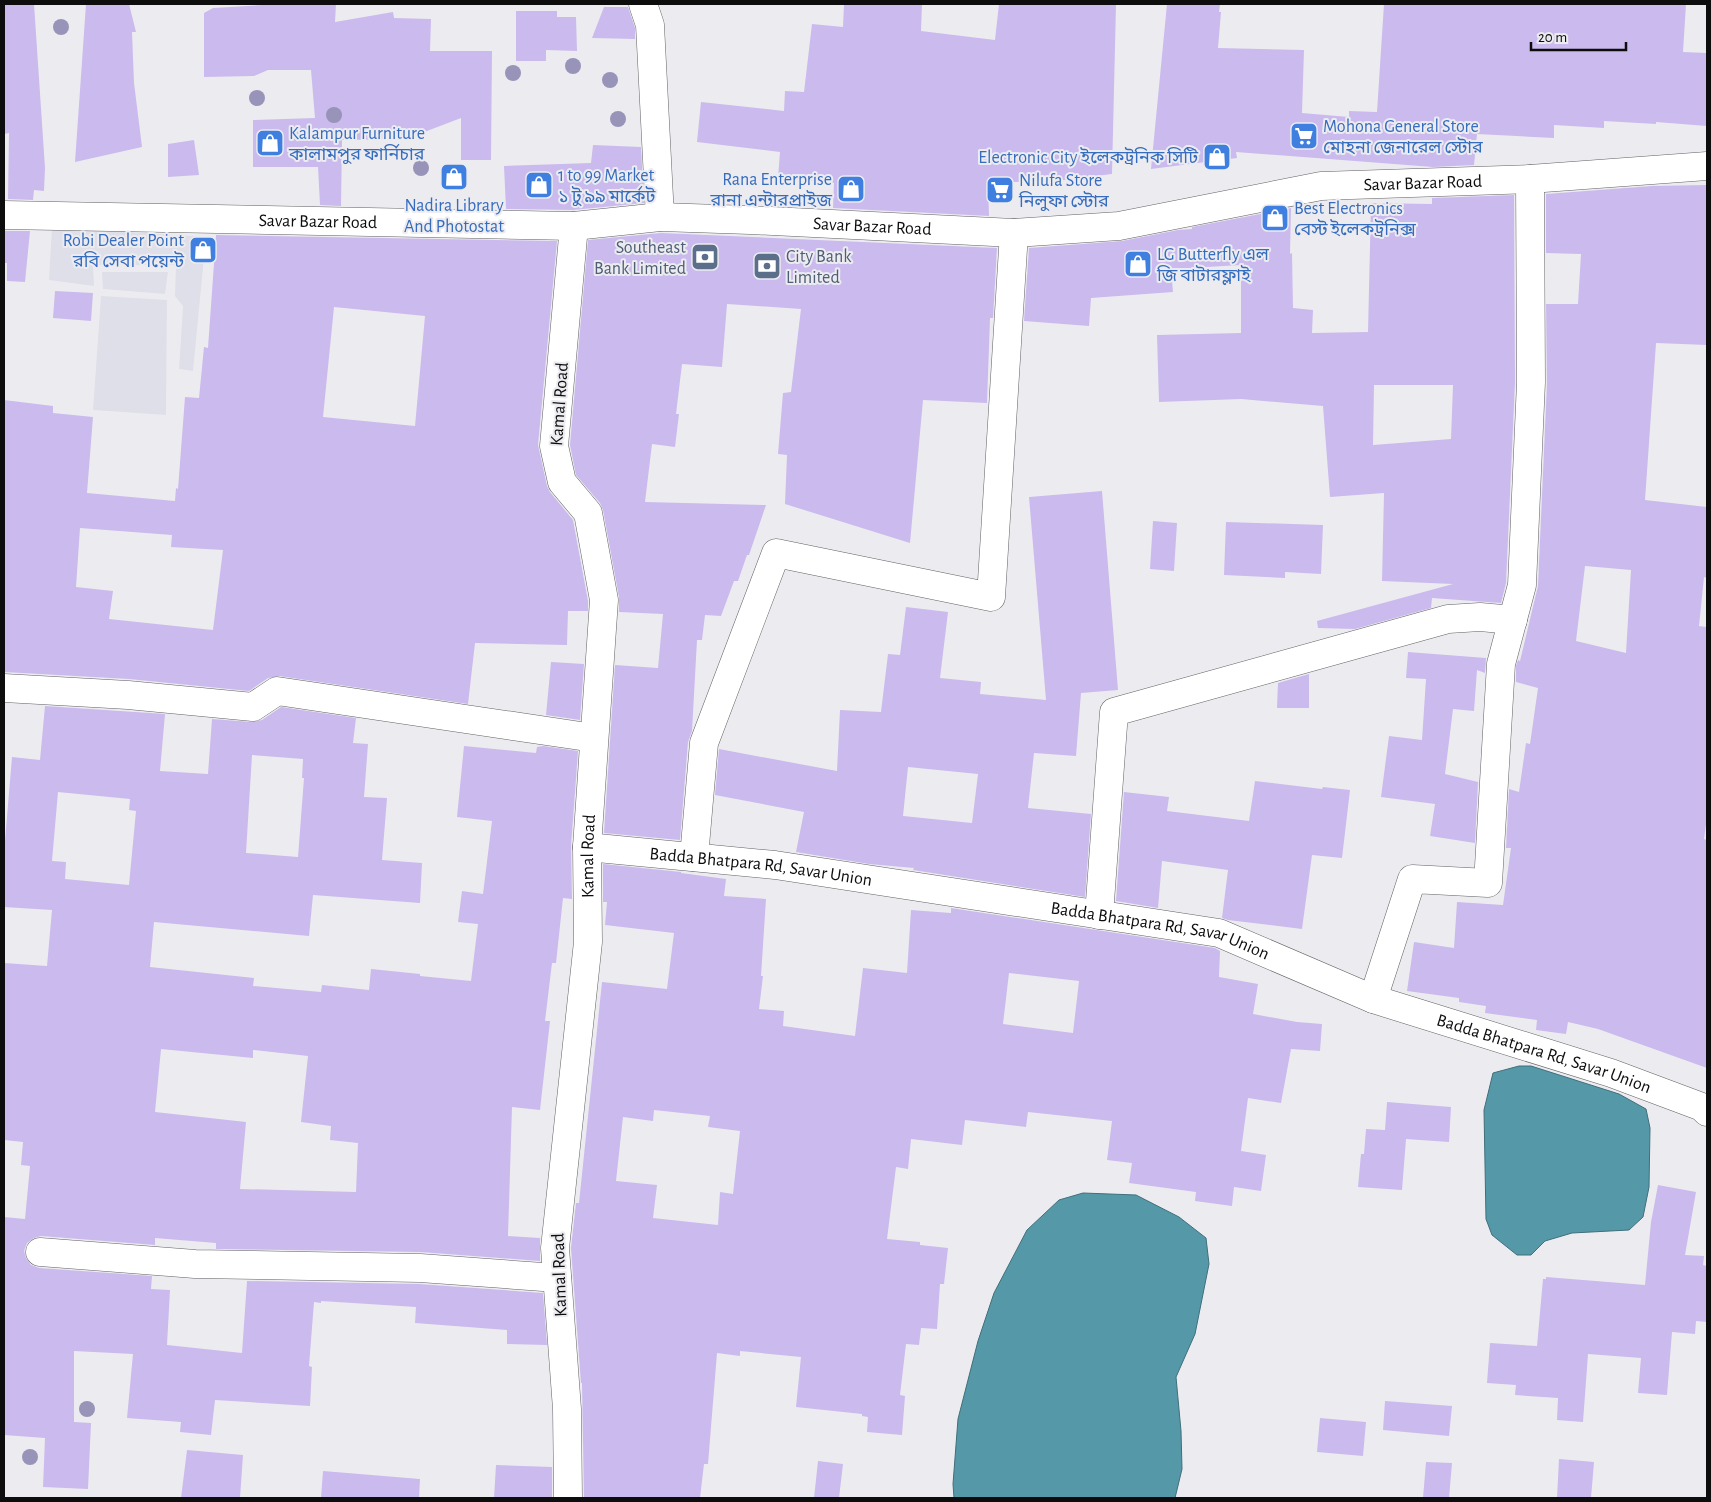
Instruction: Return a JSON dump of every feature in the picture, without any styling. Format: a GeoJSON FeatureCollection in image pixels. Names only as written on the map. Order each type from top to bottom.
{"type":"FeatureCollection","features":[{"type":"Feature","properties":{"kind":"street"},"geometry":{"type":"LineString","coordinates":[[643,4],[650,24],[660,217]]}},
{"type":"Feature","properties":{"kind":"street","name":"Savar Bazar Road"},"geometry":{"type":"LineString","coordinates":[[4,215],[574,226],[660,217],[1014,233],[1119,226],[1321,186],[1530,178],[1707,166]]}},
{"type":"Feature","properties":{"kind":"street"},"geometry":{"type":"LineString","coordinates":[[1373,999],[1412,879],[1488,884],[1501,664],[1522,585],[1530,391],[1530,178]]}},
{"type":"Feature","properties":{"kind":"street","name":"Kamal Road"},"geometry":{"type":"LineString","coordinates":[[568,1498],[567,1409],[555,1248],[588,942],[587,847],[604,600],[588,513],[562,482],[554,446],[574,226]]}},
{"type":"Feature","properties":{"kind":"street"},"geometry":{"type":"LineString","coordinates":[[694,857],[704,743],[776,553],[991,597],[1014,233]]}},
{"type":"Feature","properties":{"kind":"street"},"geometry":{"type":"LineString","coordinates":[[1099,915],[1114,712],[1448,620],[1480,616],[1513,620]]}},
{"type":"Feature","properties":{"kind":"street"},"geometry":{"type":"LineString","coordinates":[[4,688],[128,695],[253,707],[277,691],[594,738]]}},
{"type":"Feature","properties":{"kind":"street","name":"Badda Bhatpara Rd, Savar Union"},"geometry":{"type":"LineString","coordinates":[[587,847],[775,865],[1219,934],[1373,999],[1611,1073],[1702,1107],[1707,1112]]}},
{"type":"Feature","properties":{"kind":"street"},"geometry":{"type":"LineString","coordinates":[[40,1252],[195,1264],[420,1268],[557,1278]]}},
{"type":"Feature","properties":{"kind":"shaded area"},"geometry":{"type":"Polygon","coordinates":[[[52,227],[206,237],[193,371],[179,369],[183,306],[175,296],[176,265],[93,265],[94,286],[49,280],[52,227]]]}},
{"type":"Feature","properties":{"kind":"shaded area"},"geometry":{"type":"Polygon","coordinates":[[[102,272],[168,272],[165,294],[103,289],[102,272]]]}},
{"type":"Feature","properties":{"kind":"shaded area"},"geometry":{"type":"Polygon","coordinates":[[[101,296],[167,300],[166,415],[93,410],[101,296]]]}},
{"type":"Feature","properties":{"kind":"water"},"geometry":{"type":"Polygon","coordinates":[[[1519,1066],[1531,1066],[1619,1094],[1646,1109],[1650,1128],[1649,1187],[1643,1217],[1629,1230],[1572,1233],[1545,1241],[1531,1255],[1517,1255],[1492,1235],[1486,1219],[1484,1110],[1493,1073],[1519,1066]]]}},
{"type":"Feature","properties":{"kind":"water"},"geometry":{"type":"Polygon","coordinates":[[[1083,1193],[1136,1195],[1179,1217],[1206,1238],[1209,1264],[1195,1334],[1176,1377],[1182,1469],[1175,1498],[954,1498],[953,1484],[958,1419],[978,1341],[994,1293],[1027,1230],[1059,1200],[1083,1193]]]}},
{"type":"Feature","properties":{"kind":"building"},"geometry":{"type":"Polygon","coordinates":[[[4,4],[34,4],[45,168],[44,191],[34,190],[33,200],[8,199],[9,133],[4,134],[4,4]]]}},
{"type":"Feature","properties":{"kind":"building"},"geometry":{"type":"Polygon","coordinates":[[[86,4],[129,4],[136,32],[132,32],[134,83],[142,147],[75,162],[86,4]]]}},
{"type":"Feature","properties":{"kind":"building"},"geometry":{"type":"Polygon","coordinates":[[[280,4],[336,4],[335,22],[393,12],[394,18],[431,19],[430,51],[492,51],[491,160],[461,160],[461,118],[406,139],[342,140],[341,206],[320,205],[318,167],[253,167],[253,120],[315,118],[311,70],[268,70],[254,76],[204,77],[204,13],[213,8],[280,4]]]}},
{"type":"Feature","properties":{"kind":"building"},"geometry":{"type":"Polygon","coordinates":[[[844,4],[922,4],[921,31],[995,40],[999,4],[1116,4],[1112,174],[1048,182],[988,182],[989,216],[833,208],[834,183],[778,178],[780,152],[697,142],[701,102],[784,111],[785,91],[804,92],[812,24],[843,27],[844,4]]]}},
{"type":"Feature","properties":{"kind":"building"},"geometry":{"type":"Polygon","coordinates":[[[1167,4],[1220,4],[1218,48],[1304,50],[1302,113],[1349,117],[1349,111],[1377,112],[1384,4],[1686,4],[1683,52],[1707,53],[1707,126],[1656,122],[1656,124],[1604,121],[1604,128],[1554,125],[1554,138],[1477,134],[1474,165],[1433,167],[1236,152],[1237,158],[1151,169],[1167,4]]]}},
{"type":"Feature","properties":{"kind":"building"},"geometry":{"type":"Polygon","coordinates":[[[604,7],[628,7],[635,28],[635,39],[592,38],[604,7]]]}},
{"type":"Feature","properties":{"kind":"building"},"geometry":{"type":"Polygon","coordinates":[[[516,11],[557,11],[557,17],[576,17],[577,51],[546,50],[546,61],[516,61],[516,11]]]}},
{"type":"Feature","properties":{"kind":"building"},"geometry":{"type":"Polygon","coordinates":[[[194,140],[199,175],[168,177],[168,144],[194,140]]]}},
{"type":"Feature","properties":{"kind":"building"},"geometry":{"type":"Polygon","coordinates":[[[593,145],[641,147],[644,203],[573,210],[506,209],[504,166],[591,163],[593,145]]]}},
{"type":"Feature","properties":{"kind":"building"},"geometry":{"type":"Polygon","coordinates":[[[1707,185],[1707,345],[1656,343],[1645,500],[1707,507],[1707,578],[1704,577],[1699,626],[1707,627],[1707,817],[1704,839],[1707,840],[1707,1068],[1598,1029],[1568,1022],[1566,1034],[1536,1030],[1537,1020],[1485,1013],[1486,1006],[1459,1002],[1459,998],[1407,991],[1414,942],[1454,948],[1457,902],[1503,905],[1511,848],[1506,848],[1509,789],[1519,792],[1526,743],[1530,744],[1538,688],[1516,682],[1516,666],[1518,660],[1520,661],[1538,586],[1547,383],[1546,304],[1578,304],[1581,254],[1546,253],[1546,194],[1652,186],[1707,185]],[[1585,566],[1576,641],[1626,653],[1631,570],[1585,566]]]}},
{"type":"Feature","properties":{"kind":"building"},"geometry":{"type":"Polygon","coordinates":[[[1514,195],[1515,382],[1506,583],[1501,603],[1432,598],[1431,608],[1355,629],[1318,628],[1317,621],[1453,584],[1382,581],[1384,493],[1330,497],[1323,406],[1241,399],[1159,402],[1157,335],[1241,333],[1241,265],[1171,269],[1173,292],[1091,298],[1089,326],[1024,321],[1029,248],[1122,241],[1192,229],[1192,227],[1291,208],[1290,254],[1292,253],[1293,308],[1313,310],[1312,333],[1368,332],[1371,203],[1432,204],[1432,198],[1514,195]],[[1374,385],[1373,445],[1451,439],[1453,385],[1374,385]]]}},
{"type":"Feature","properties":{"kind":"building"},"geometry":{"type":"Polygon","coordinates":[[[4,231],[30,231],[25,282],[7,281],[7,263],[4,263],[4,231]]]}},
{"type":"Feature","properties":{"kind":"building"},"geometry":{"type":"Polygon","coordinates":[[[661,233],[997,248],[993,318],[990,318],[987,403],[923,400],[910,543],[785,504],[787,455],[778,454],[783,393],[791,392],[801,309],[727,304],[722,367],[682,364],[676,414],[679,414],[675,447],[652,444],[645,502],[766,505],[749,555],[747,555],[738,581],[734,581],[721,616],[705,615],[702,640],[697,640],[692,731],[688,742],[680,840],[604,833],[615,665],[658,668],[663,614],[619,612],[619,597],[603,510],[600,503],[576,475],[570,445],[588,240],[661,233]]]}},
{"type":"Feature","properties":{"kind":"building"},"geometry":{"type":"Polygon","coordinates":[[[216,235],[557,241],[538,445],[547,486],[573,520],[588,601],[588,611],[568,611],[567,645],[475,643],[468,704],[279,676],[268,678],[249,691],[129,679],[4,672],[4,400],[53,406],[53,413],[93,417],[87,493],[175,501],[176,488],[178,489],[185,397],[199,398],[204,347],[208,348],[216,235]],[[334,307],[323,417],[415,426],[425,316],[334,307]],[[80,528],[76,587],[113,591],[109,619],[213,630],[223,550],[171,547],[172,535],[80,528]]]}},
{"type":"Feature","properties":{"kind":"building"},"geometry":{"type":"Polygon","coordinates":[[[55,291],[93,293],[91,321],[53,318],[55,291]]]}},
{"type":"Feature","properties":{"kind":"building"},"geometry":{"type":"Polygon","coordinates":[[[1102,491],[1118,690],[1081,693],[1076,756],[1034,753],[1028,808],[1091,814],[1085,897],[913,870],[914,868],[869,864],[796,852],[804,812],[715,795],[719,749],[837,771],[840,710],[881,712],[888,654],[900,655],[906,607],[948,612],[940,678],[981,682],[980,694],[1046,700],[1029,497],[1102,491]],[[908,767],[903,816],[972,823],[978,774],[908,767]]]}},
{"type":"Feature","properties":{"kind":"building"},"geometry":{"type":"Polygon","coordinates":[[[1153,521],[1177,523],[1174,571],[1150,569],[1153,521]]]}},
{"type":"Feature","properties":{"kind":"building"},"geometry":{"type":"Polygon","coordinates":[[[1226,522],[1323,525],[1321,574],[1285,572],[1285,578],[1224,575],[1226,522]]]}},
{"type":"Feature","properties":{"kind":"building"},"geometry":{"type":"Polygon","coordinates":[[[1408,652],[1486,658],[1485,673],[1477,670],[1474,711],[1453,709],[1445,774],[1478,782],[1475,843],[1430,836],[1435,804],[1381,797],[1389,736],[1422,740],[1426,679],[1406,678],[1408,652]]]}},
{"type":"Feature","properties":{"kind":"building"},"geometry":{"type":"Polygon","coordinates":[[[551,662],[584,664],[580,720],[546,715],[551,662]]]}},
{"type":"Feature","properties":{"kind":"building"},"geometry":{"type":"Polygon","coordinates":[[[1309,674],[1309,708],[1277,708],[1278,683],[1309,674]]]}},
{"type":"Feature","properties":{"kind":"building"},"geometry":{"type":"Polygon","coordinates":[[[45,706],[165,714],[160,771],[208,774],[212,719],[252,722],[262,720],[281,707],[356,718],[353,743],[368,744],[364,797],[387,798],[382,860],[422,863],[420,903],[313,895],[309,936],[154,922],[150,967],[254,978],[253,986],[321,992],[322,985],[369,990],[371,969],[471,981],[478,924],[458,922],[462,891],[483,894],[492,821],[457,817],[464,746],[536,753],[537,747],[543,746],[578,751],[571,846],[572,899],[563,898],[556,963],[552,963],[545,1021],[550,1021],[540,1110],[512,1107],[508,1236],[540,1238],[540,1261],[420,1252],[216,1249],[216,1243],[155,1238],[155,1245],[41,1236],[27,1243],[24,1251],[31,1265],[39,1268],[152,1276],[151,1289],[170,1290],[167,1345],[242,1353],[247,1281],[419,1284],[543,1293],[547,1345],[507,1344],[507,1330],[415,1323],[416,1307],[314,1302],[309,1366],[312,1367],[310,1406],[215,1400],[211,1435],[180,1432],[181,1422],[127,1418],[133,1354],[74,1351],[74,1422],[91,1423],[88,1489],[43,1487],[45,1438],[4,1435],[4,1217],[25,1219],[30,1166],[21,1165],[23,1142],[4,1140],[4,963],[47,966],[52,910],[4,907],[4,853],[12,757],[40,760],[45,706]],[[252,755],[246,853],[298,857],[304,778],[302,778],[303,759],[252,755]],[[58,792],[52,861],[66,862],[65,879],[129,885],[136,811],[129,810],[130,799],[58,792]],[[161,1049],[155,1112],[246,1122],[240,1189],[356,1192],[358,1143],[330,1140],[331,1126],[301,1122],[308,1056],[253,1050],[253,1058],[161,1049]]]}},
{"type":"Feature","properties":{"kind":"building"},"geometry":{"type":"Polygon","coordinates":[[[1255,781],[1322,789],[1323,787],[1350,790],[1342,858],[1312,855],[1302,929],[1222,918],[1228,870],[1162,861],[1158,908],[1116,901],[1124,792],[1169,797],[1167,811],[1249,821],[1255,781]]]}},
{"type":"Feature","properties":{"kind":"building"},"geometry":{"type":"Polygon","coordinates":[[[603,864],[681,872],[726,879],[724,896],[766,899],[761,976],[763,976],[759,1009],[784,1011],[783,1026],[855,1036],[863,968],[907,973],[911,910],[951,913],[951,908],[1215,948],[1220,951],[1219,977],[1258,984],[1253,1014],[1297,1022],[1322,1024],[1320,1051],[1291,1049],[1281,1103],[1248,1098],[1241,1151],[1266,1155],[1261,1191],[1234,1187],[1232,1206],[1195,1201],[1196,1192],[1129,1183],[1132,1163],[1107,1160],[1112,1121],[1028,1112],[1026,1127],[965,1120],[962,1145],[911,1139],[908,1169],[896,1167],[887,1239],[920,1242],[920,1245],[948,1248],[944,1284],[940,1284],[937,1329],[921,1328],[919,1345],[906,1344],[900,1395],[905,1396],[902,1435],[867,1432],[868,1417],[862,1416],[862,1414],[796,1407],[801,1357],[740,1351],[740,1356],[717,1353],[708,1464],[704,1464],[700,1498],[584,1498],[582,1383],[571,1248],[576,1203],[579,1203],[602,982],[667,989],[674,933],[605,925],[607,902],[603,902],[603,864]],[[1009,973],[1003,1024],[1073,1033],[1079,981],[1009,973]],[[654,1110],[653,1121],[623,1117],[616,1181],[657,1185],[653,1218],[718,1225],[720,1192],[733,1194],[740,1131],[708,1127],[710,1116],[654,1110]]]}},
{"type":"Feature","properties":{"kind":"building"},"geometry":{"type":"Polygon","coordinates":[[[1387,1102],[1451,1107],[1449,1142],[1406,1139],[1402,1190],[1358,1187],[1361,1154],[1364,1154],[1366,1129],[1385,1130],[1387,1102]]]}},
{"type":"Feature","properties":{"kind":"building"},"geometry":{"type":"Polygon","coordinates":[[[1658,1185],[1696,1192],[1685,1255],[1704,1256],[1703,1265],[1707,1266],[1707,1322],[1696,1321],[1695,1334],[1672,1332],[1667,1395],[1638,1393],[1641,1358],[1588,1354],[1583,1422],[1557,1420],[1558,1398],[1515,1395],[1516,1385],[1487,1383],[1490,1343],[1537,1346],[1543,1279],[1546,1279],[1546,1277],[1645,1285],[1651,1222],[1658,1185]]]}},
{"type":"Feature","properties":{"kind":"building"},"geometry":{"type":"Polygon","coordinates":[[[1385,1401],[1452,1406],[1449,1436],[1383,1430],[1385,1401]]]}},
{"type":"Feature","properties":{"kind":"building"},"geometry":{"type":"Polygon","coordinates":[[[1320,1418],[1366,1422],[1363,1456],[1317,1452],[1320,1418]]]}},
{"type":"Feature","properties":{"kind":"building"},"geometry":{"type":"Polygon","coordinates":[[[187,1450],[243,1455],[240,1498],[181,1498],[187,1450]]]}},
{"type":"Feature","properties":{"kind":"building"},"geometry":{"type":"Polygon","coordinates":[[[1559,1459],[1594,1462],[1591,1498],[1557,1498],[1559,1459]]]}},
{"type":"Feature","properties":{"kind":"building"},"geometry":{"type":"Polygon","coordinates":[[[818,1461],[843,1464],[839,1498],[814,1498],[818,1461]]]}},
{"type":"Feature","properties":{"kind":"building"},"geometry":{"type":"Polygon","coordinates":[[[1426,1462],[1452,1463],[1449,1498],[1423,1498],[1426,1462]]]}},
{"type":"Feature","properties":{"kind":"building"},"geometry":{"type":"Polygon","coordinates":[[[496,1465],[552,1467],[552,1498],[494,1498],[496,1465]]]}},
{"type":"Feature","properties":{"kind":"building"},"geometry":{"type":"Polygon","coordinates":[[[323,1471],[420,1479],[419,1498],[321,1498],[323,1471]]]}},
{"type":"Feature","properties":{"kind":"place","name":"Mohona General Store মোহনা জেনারেল স্টোর"},"geometry":{"type":"Point","coordinates":[1304,136]}},
{"type":"Feature","properties":{"kind":"place","name":"Kalampur Furniture কালামপুর ফার্নিচার"},"geometry":{"type":"Point","coordinates":[270,143]}},
{"type":"Feature","properties":{"kind":"place","name":"Electronic City ইলেকট্রনিক সিটি"},"geometry":{"type":"Point","coordinates":[1217,157]}},
{"type":"Feature","properties":{"kind":"place","name":"Nadira Library And Photostat"},"geometry":{"type":"Point","coordinates":[454,177]}},
{"type":"Feature","properties":{"kind":"place","name":"1 to 99 Market ১ টু ৯৯ মার্কেট"},"geometry":{"type":"Point","coordinates":[539,185]}},
{"type":"Feature","properties":{"kind":"place","name":"Rana Enterprise রানা এন্টারপ্রাইজ"},"geometry":{"type":"Point","coordinates":[851,189]}},
{"type":"Feature","properties":{"kind":"place","name":"Nilufa Store নিলুফা স্টোর"},"geometry":{"type":"Point","coordinates":[1000,190]}},
{"type":"Feature","properties":{"kind":"place","name":"Best Electronics বেস্ট ইলেকট্রনিক্স"},"geometry":{"type":"Point","coordinates":[1275,218]}},
{"type":"Feature","properties":{"kind":"place","name":"Robi Dealer Point রবি সেবা পয়েন্ট"},"geometry":{"type":"Point","coordinates":[203,250]}},
{"type":"Feature","properties":{"kind":"place","name":"Southeast Bank Limited"},"geometry":{"type":"Point","coordinates":[705,257]}},
{"type":"Feature","properties":{"kind":"place","name":"LG Butterfly এল জি বাটারফ্লাই"},"geometry":{"type":"Point","coordinates":[1138,264]}},
{"type":"Feature","properties":{"kind":"place","name":"City Bank Limited"},"geometry":{"type":"Point","coordinates":[767,266]}}]}
